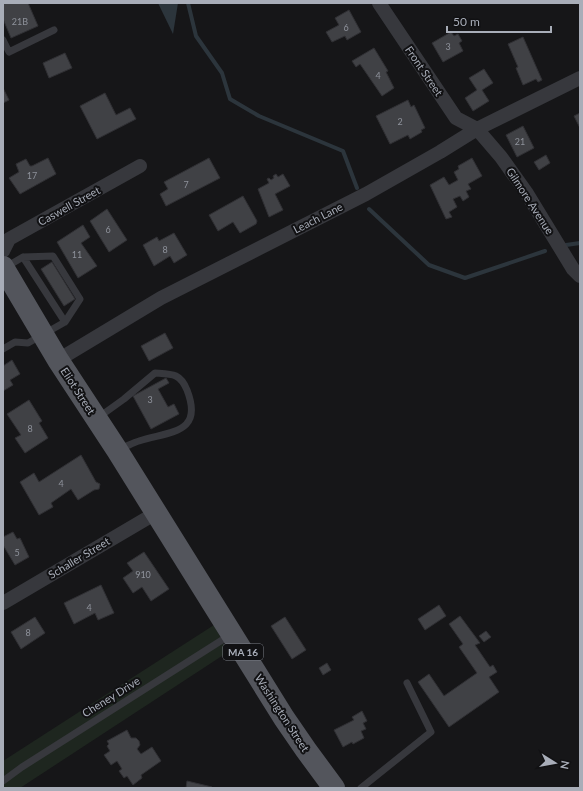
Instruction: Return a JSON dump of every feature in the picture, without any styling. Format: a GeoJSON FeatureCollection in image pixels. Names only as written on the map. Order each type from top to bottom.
{"type":"FeatureCollection","features":[{"type":"Feature","properties":{"kind":"main road","name":"Eliot Street"},"geometry":{"type":"LineString","coordinates":[[3,262],[58,360],[156,513]]}},
{"type":"Feature","properties":{"kind":"main road","name":"Washington Street"},"geometry":{"type":"LineString","coordinates":[[156,513],[298,739],[334,788]]}},
{"type":"Feature","properties":{"kind":"street","name":"Front Street"},"geometry":{"type":"LineString","coordinates":[[379,3],[456,118],[477,129]]}},
{"type":"Feature","properties":{"kind":"street","name":"Leach Lane"},"geometry":{"type":"LineString","coordinates":[[58,360],[161,298],[366,194],[477,129],[580,78]]}},
{"type":"Feature","properties":{"kind":"street","name":"Gilmore Avenue"},"geometry":{"type":"LineString","coordinates":[[477,129],[501,157],[526,192],[573,269],[580,276]]}},
{"type":"Feature","properties":{"kind":"street","name":"Caswell Street"},"geometry":{"type":"LineString","coordinates":[[3,262],[9,239],[140,166]]}},
{"type":"Feature","properties":{"kind":"street","name":"Schaller Street"},"geometry":{"type":"LineString","coordinates":[[3,603],[156,513]]}},
{"type":"Feature","properties":{"kind":"lane"},"geometry":{"type":"LineString","coordinates":[[3,40],[10,52],[54,30]]}},
{"type":"Feature","properties":{"kind":"lane"},"geometry":{"type":"LineString","coordinates":[[3,262],[23,257],[53,256],[80,299],[65,322],[28,343],[14,342],[3,349]]}},
{"type":"Feature","properties":{"kind":"lane"},"geometry":{"type":"LineString","coordinates":[[23,257],[65,322]]}},
{"type":"Feature","properties":{"kind":"lane"},"geometry":{"type":"LineString","coordinates":[[96,419],[124,399],[155,373],[174,375],[183,380],[192,410],[191,418],[186,427],[138,441],[117,450]]}},
{"type":"Feature","properties":{"kind":"lane","name":"Cheney Drive"},"geometry":{"type":"LineString","coordinates":[[3,781],[22,767],[232,634]]}},
{"type":"Feature","properties":{"kind":"lane"},"geometry":{"type":"LineString","coordinates":[[361,788],[431,732],[407,683]]}},
{"type":"Feature","properties":{"kind":"shaded area"},"geometry":{"type":"Polygon","coordinates":[[[158,3],[178,3],[173,34],[158,3]]]}},
{"type":"Feature","properties":{"kind":"shaded area"},"geometry":{"type":"Polygon","coordinates":[[[214,625],[228,652],[20,788],[3,788],[3,761],[214,625]]]}},
{"type":"Feature","properties":{"kind":"building"},"geometry":{"type":"Polygon","coordinates":[[[3,3],[28,3],[38,26],[11,38],[3,19],[3,3]]]}},
{"type":"Feature","properties":{"kind":"building"},"geometry":{"type":"Polygon","coordinates":[[[349,10],[361,32],[347,40],[345,36],[332,42],[326,32],[339,25],[335,18],[349,10]]]}},
{"type":"Feature","properties":{"kind":"building"},"geometry":{"type":"Polygon","coordinates":[[[451,32],[454,36],[458,34],[462,41],[459,43],[463,51],[443,62],[432,43],[451,32]]]}},
{"type":"Feature","properties":{"kind":"building"},"geometry":{"type":"Polygon","coordinates":[[[523,37],[542,80],[538,82],[536,79],[523,85],[516,68],[518,67],[508,44],[523,37]]]}},
{"type":"Feature","properties":{"kind":"building"},"geometry":{"type":"Polygon","coordinates":[[[374,48],[388,71],[386,72],[394,88],[382,96],[360,64],[356,67],[352,61],[374,48]]]}},
{"type":"Feature","properties":{"kind":"building"},"geometry":{"type":"Polygon","coordinates":[[[65,53],[72,68],[49,78],[43,63],[65,53]]]}},
{"type":"Feature","properties":{"kind":"building"},"geometry":{"type":"Polygon","coordinates":[[[484,69],[493,83],[482,90],[489,101],[473,111],[465,98],[477,90],[469,78],[484,69]]]}},
{"type":"Feature","properties":{"kind":"building"},"geometry":{"type":"Polygon","coordinates":[[[3,88],[9,100],[3,103],[3,88]]]}},
{"type":"Feature","properties":{"kind":"building"},"geometry":{"type":"Polygon","coordinates":[[[105,93],[116,115],[130,108],[136,119],[97,139],[80,106],[105,93]]]}},
{"type":"Feature","properties":{"kind":"building"},"geometry":{"type":"Polygon","coordinates":[[[408,100],[411,107],[414,105],[425,128],[421,130],[422,132],[410,139],[408,135],[390,144],[376,116],[408,100]]]}},
{"type":"Feature","properties":{"kind":"building"},"geometry":{"type":"Polygon","coordinates":[[[580,113],[580,128],[574,116],[580,113]]]}},
{"type":"Feature","properties":{"kind":"building"},"geometry":{"type":"Polygon","coordinates":[[[523,126],[534,148],[517,157],[506,135],[523,126]]]}},
{"type":"Feature","properties":{"kind":"building"},"geometry":{"type":"Polygon","coordinates":[[[546,155],[550,163],[539,170],[534,162],[546,155]]]}},
{"type":"Feature","properties":{"kind":"building"},"geometry":{"type":"Polygon","coordinates":[[[48,158],[56,174],[20,194],[9,178],[19,172],[16,164],[26,159],[30,166],[32,166],[48,158]]]}},
{"type":"Feature","properties":{"kind":"building"},"geometry":{"type":"Polygon","coordinates":[[[209,158],[220,178],[166,206],[160,194],[168,189],[164,182],[209,158]]]}},
{"type":"Feature","properties":{"kind":"building"},"geometry":{"type":"Polygon","coordinates":[[[472,158],[482,176],[468,184],[471,189],[466,191],[469,197],[463,201],[460,196],[453,199],[457,207],[449,212],[452,217],[446,219],[430,185],[444,177],[449,185],[458,180],[454,172],[459,169],[458,166],[472,158]]]}},
{"type":"Feature","properties":{"kind":"building"},"geometry":{"type":"Polygon","coordinates":[[[276,174],[278,177],[283,174],[290,186],[275,194],[283,210],[269,217],[258,189],[269,183],[267,179],[269,178],[271,180],[276,174]]]}},
{"type":"Feature","properties":{"kind":"building"},"geometry":{"type":"Polygon","coordinates":[[[243,196],[257,221],[256,224],[240,233],[233,222],[218,231],[209,215],[243,196]]]}},
{"type":"Feature","properties":{"kind":"building"},"geometry":{"type":"Polygon","coordinates":[[[107,209],[127,240],[109,252],[90,221],[107,209]]]}},
{"type":"Feature","properties":{"kind":"building"},"geometry":{"type":"Polygon","coordinates":[[[83,225],[90,237],[81,243],[97,266],[78,278],[57,242],[83,225]]]}},
{"type":"Feature","properties":{"kind":"building"},"geometry":{"type":"Polygon","coordinates":[[[174,233],[187,255],[174,263],[170,256],[154,266],[143,245],[157,237],[159,241],[174,233]]]}},
{"type":"Feature","properties":{"kind":"building"},"geometry":{"type":"Polygon","coordinates":[[[52,262],[75,299],[64,306],[41,269],[52,262]]]}},
{"type":"Feature","properties":{"kind":"building"},"geometry":{"type":"Polygon","coordinates":[[[165,333],[173,348],[149,361],[141,346],[165,333]]]}},
{"type":"Feature","properties":{"kind":"building"},"geometry":{"type":"Polygon","coordinates":[[[12,360],[20,374],[10,380],[13,385],[3,391],[3,366],[12,360]]]}},
{"type":"Feature","properties":{"kind":"building"},"geometry":{"type":"Polygon","coordinates":[[[166,378],[169,383],[158,389],[168,407],[174,404],[179,414],[151,429],[133,396],[166,378]]]}},
{"type":"Feature","properties":{"kind":"building"},"geometry":{"type":"Polygon","coordinates":[[[29,400],[42,421],[39,423],[48,438],[25,453],[15,438],[21,435],[7,414],[29,400]]]}},
{"type":"Feature","properties":{"kind":"building"},"geometry":{"type":"Polygon","coordinates":[[[81,455],[96,482],[100,484],[99,489],[94,490],[78,500],[71,489],[51,503],[53,507],[39,515],[20,482],[34,473],[39,482],[81,455]]]}},
{"type":"Feature","properties":{"kind":"building"},"geometry":{"type":"Polygon","coordinates":[[[13,532],[17,539],[20,538],[29,557],[15,565],[3,545],[3,537],[13,532]]]}},
{"type":"Feature","properties":{"kind":"building"},"geometry":{"type":"Polygon","coordinates":[[[144,552],[169,589],[151,601],[142,587],[133,593],[123,578],[133,571],[127,563],[144,552]]]}},
{"type":"Feature","properties":{"kind":"building"},"geometry":{"type":"Polygon","coordinates":[[[101,585],[114,613],[98,620],[95,613],[74,624],[64,603],[101,585]]]}},
{"type":"Feature","properties":{"kind":"building"},"geometry":{"type":"Polygon","coordinates":[[[439,605],[446,616],[425,630],[418,619],[439,605]]]}},
{"type":"Feature","properties":{"kind":"building"},"geometry":{"type":"Polygon","coordinates":[[[460,616],[480,643],[475,645],[490,667],[493,665],[497,672],[489,677],[499,692],[449,727],[418,682],[429,674],[444,696],[477,673],[459,647],[463,644],[449,624],[460,616]]]}},
{"type":"Feature","properties":{"kind":"building"},"geometry":{"type":"Polygon","coordinates":[[[35,617],[45,633],[21,649],[11,632],[35,617]]]}},
{"type":"Feature","properties":{"kind":"building"},"geometry":{"type":"Polygon","coordinates":[[[285,617],[306,650],[292,659],[271,626],[285,617]]]}},
{"type":"Feature","properties":{"kind":"building"},"geometry":{"type":"Polygon","coordinates":[[[486,631],[491,637],[484,642],[479,636],[486,631]]]}},
{"type":"Feature","properties":{"kind":"building"},"geometry":{"type":"Polygon","coordinates":[[[327,663],[331,670],[323,675],[319,668],[327,663]]]}},
{"type":"Feature","properties":{"kind":"building"},"geometry":{"type":"Polygon","coordinates":[[[362,711],[367,721],[363,723],[366,729],[361,731],[364,738],[343,747],[334,730],[354,720],[352,717],[362,711]]]}},
{"type":"Feature","properties":{"kind":"building"},"geometry":{"type":"Polygon","coordinates":[[[127,730],[131,738],[136,738],[139,741],[140,745],[137,749],[141,754],[152,747],[161,761],[141,775],[142,778],[133,785],[127,776],[124,778],[119,771],[122,769],[117,761],[111,765],[104,755],[110,751],[107,746],[109,744],[107,741],[127,730]]]}},
{"type":"Feature","properties":{"kind":"building"},"geometry":{"type":"Polygon","coordinates":[[[187,781],[212,787],[212,788],[186,788],[187,781]]]}},
{"type":"Feature","properties":{"kind":"waterway"},"geometry":{"type":"LineString","coordinates":[[188,3],[196,36],[222,73],[230,99],[259,116],[343,151],[357,188]]}},
{"type":"Feature","properties":{"kind":"waterway"},"geometry":{"type":"LineString","coordinates":[[369,209],[429,265],[465,278],[545,251]]}},
{"type":"Feature","properties":{"kind":"waterway"},"geometry":{"type":"LineString","coordinates":[[566,245],[580,243]]}}]}
